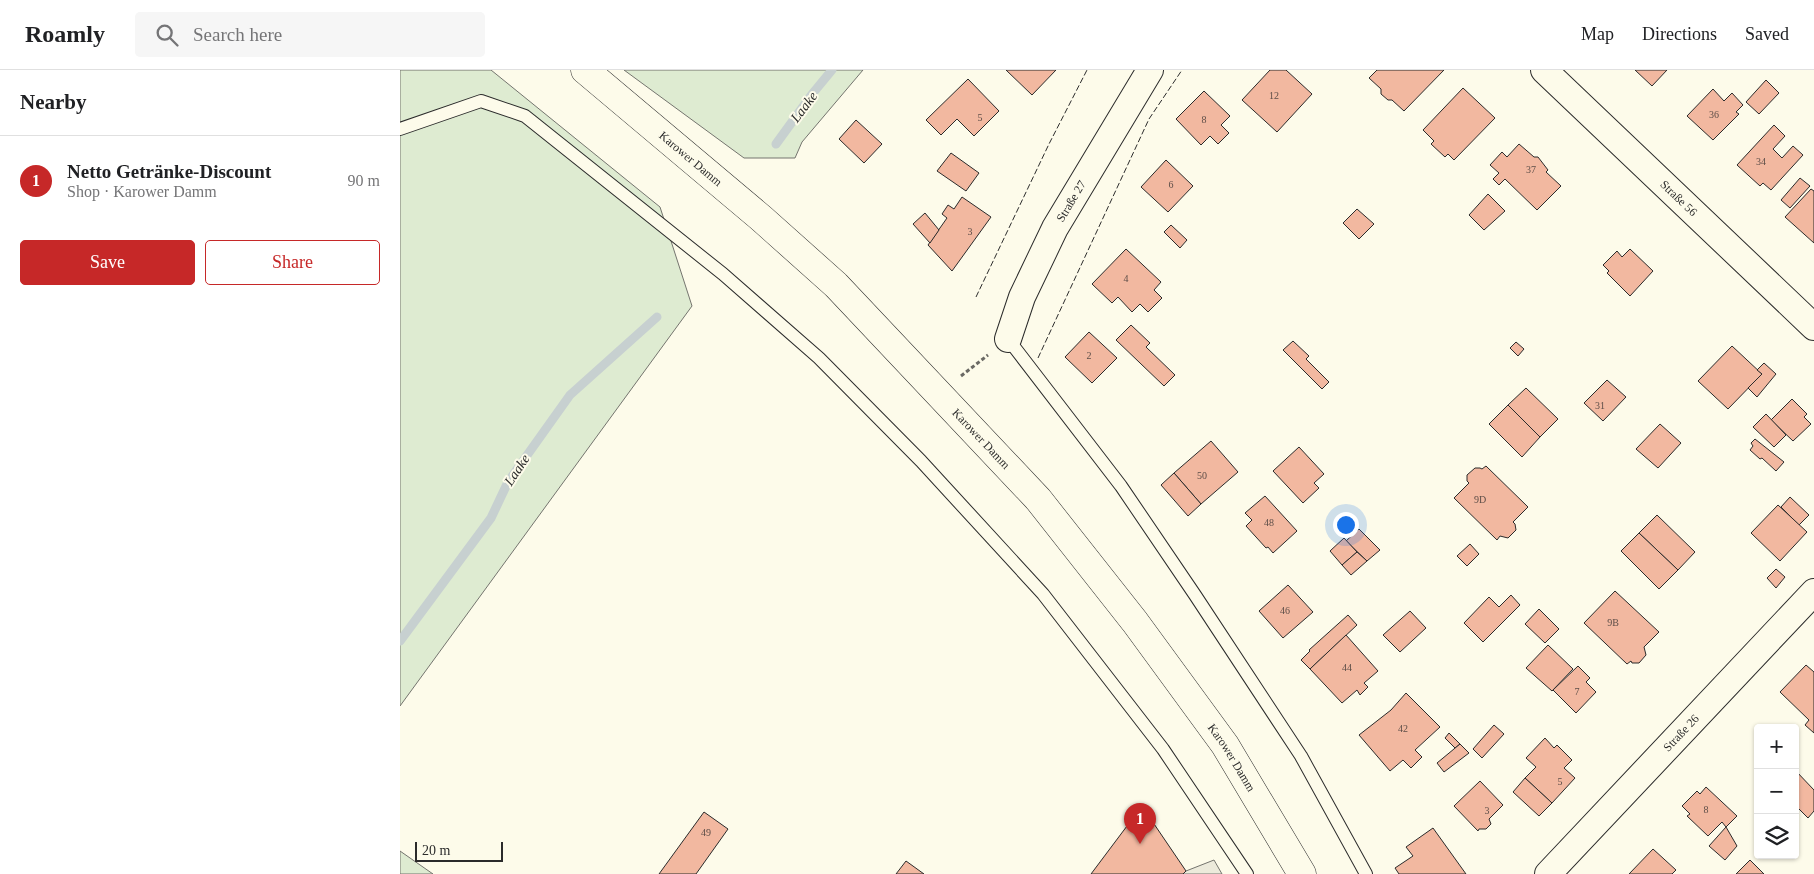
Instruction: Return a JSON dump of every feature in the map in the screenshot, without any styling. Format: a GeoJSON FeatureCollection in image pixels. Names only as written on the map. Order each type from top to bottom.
{"type":"FeatureCollection","features":[{"type":"Feature","properties":{"kind":"main road","name":"Karower Damm"},"geometry":{"type":"LineString","coordinates":[[586,70],[761,218],[836,285],[1038,499],[1135,622],[1225,745],[1302,874]]}},
{"type":"Feature","properties":{"kind":"street","name":"Straße 27"},"geometry":{"type":"LineString","coordinates":[[1008,339],[1022,297],[1055,228],[1150,70]]}},
{"type":"Feature","properties":{"kind":"street","name":"Straße 56"},"geometry":{"type":"LineString","coordinates":[[1544,70],[1814,327]]}},
{"type":"Feature","properties":{"kind":"street","name":"Straße 26"},"geometry":{"type":"LineString","coordinates":[[1548,874],[1814,592]]}},
{"type":"Feature","properties":{"kind":"lane"},"geometry":{"type":"LineString","coordinates":[[400,129],[480,101],[525,116],[723,274],[819,358],[921,461],[1043,594],[1163,749],[1247,874]]}},
{"type":"Feature","properties":{"kind":"lane"},"geometry":{"type":"LineString","coordinates":[[1008,339],[1121,486],[1200,603],[1301,756],[1366,874]]}},
{"type":"Feature","properties":{"kind":"path"},"geometry":{"type":"LineString","coordinates":[[960,377],[1008,339]]}},
{"type":"Feature","properties":{"kind":"green space"},"geometry":{"type":"Polygon","coordinates":[[[400,70],[491,70],[660,207],[692,306],[400,706],[400,70]]]}},
{"type":"Feature","properties":{"kind":"green space"},"geometry":{"type":"Polygon","coordinates":[[[624,70],[863,70],[802,142],[795,158],[744,158],[624,70]]]}},
{"type":"Feature","properties":{"kind":"green space"},"geometry":{"type":"Polygon","coordinates":[[[400,851],[433,874],[400,874],[400,851]]]}},
{"type":"Feature","properties":{"kind":"shaded area"},"geometry":{"type":"Polygon","coordinates":[[[1214,860],[1222,874],[1183,874],[1186,871],[1214,860]]]}},
{"type":"Feature","properties":{"kind":"building"},"geometry":{"type":"Polygon","coordinates":[[[1006,70],[1056,70],[1032,95],[1006,70]]]}},
{"type":"Feature","properties":{"kind":"building"},"geometry":{"type":"Polygon","coordinates":[[[1270,70],[1286,70],[1312,94],[1277,132],[1242,100],[1270,70]]]}},
{"type":"Feature","properties":{"kind":"building"},"geometry":{"type":"Polygon","coordinates":[[[1377,70],[1444,70],[1404,111],[1392,100],[1388,100],[1381,94],[1381,89],[1369,78],[1377,70]]]}},
{"type":"Feature","properties":{"kind":"building"},"geometry":{"type":"Polygon","coordinates":[[[1635,70],[1667,70],[1652,86],[1635,70]]]}},
{"type":"Feature","properties":{"kind":"building"},"geometry":{"type":"Polygon","coordinates":[[[968,79],[999,111],[974,136],[957,119],[941,135],[926,120],[968,79]]]}},
{"type":"Feature","properties":{"kind":"building"},"geometry":{"type":"Polygon","coordinates":[[[1766,80],[1779,93],[1759,114],[1746,102],[1766,80]]]}},
{"type":"Feature","properties":{"kind":"building"},"geometry":{"type":"Polygon","coordinates":[[[1463,88],[1495,118],[1454,160],[1448,154],[1445,157],[1431,144],[1434,141],[1423,130],[1463,88]]]}},
{"type":"Feature","properties":{"kind":"building"},"geometry":{"type":"Polygon","coordinates":[[[1713,89],[1724,101],[1732,93],[1743,105],[1736,112],[1739,114],[1713,140],[1687,116],[1713,89]]]}},
{"type":"Feature","properties":{"kind":"building"},"geometry":{"type":"Polygon","coordinates":[[[1204,91],[1230,116],[1221,125],[1229,133],[1218,144],[1210,136],[1201,145],[1176,119],[1204,91]]]}},
{"type":"Feature","properties":{"kind":"building"},"geometry":{"type":"Polygon","coordinates":[[[856,120],[882,144],[864,163],[839,139],[856,120]]]}},
{"type":"Feature","properties":{"kind":"building"},"geometry":{"type":"Polygon","coordinates":[[[1774,125],[1785,136],[1773,149],[1782,158],[1793,146],[1803,155],[1771,190],[1763,183],[1760,186],[1737,165],[1774,125]]]}},
{"type":"Feature","properties":{"kind":"building"},"geometry":{"type":"Polygon","coordinates":[[[1519,144],[1534,157],[1538,157],[1548,170],[1546,172],[1561,186],[1537,210],[1505,179],[1499,185],[1493,179],[1499,173],[1490,165],[1502,152],[1507,157],[1519,144]]]}},
{"type":"Feature","properties":{"kind":"building"},"geometry":{"type":"Polygon","coordinates":[[[951,153],[979,173],[966,191],[937,171],[951,153]]]}},
{"type":"Feature","properties":{"kind":"building"},"geometry":{"type":"Polygon","coordinates":[[[1166,160],[1193,186],[1168,212],[1141,187],[1166,160]]]}},
{"type":"Feature","properties":{"kind":"building"},"geometry":{"type":"Polygon","coordinates":[[[1800,178],[1810,186],[1790,208],[1781,200],[1800,178]]]}},
{"type":"Feature","properties":{"kind":"building"},"geometry":{"type":"Polygon","coordinates":[[[1811,189],[1814,191],[1814,243],[1785,217],[1811,189]]]}},
{"type":"Feature","properties":{"kind":"building"},"geometry":{"type":"Polygon","coordinates":[[[1488,194],[1505,211],[1484,230],[1469,215],[1488,194]]]}},
{"type":"Feature","properties":{"kind":"building"},"geometry":{"type":"Polygon","coordinates":[[[962,197],[991,217],[952,271],[928,245],[947,218],[942,214],[948,205],[954,209],[962,197]]]}},
{"type":"Feature","properties":{"kind":"building"},"geometry":{"type":"Polygon","coordinates":[[[1357,209],[1374,224],[1359,239],[1343,223],[1357,209]]]}},
{"type":"Feature","properties":{"kind":"building"},"geometry":{"type":"Polygon","coordinates":[[[925,213],[939,230],[930,243],[913,224],[925,213]]]}},
{"type":"Feature","properties":{"kind":"building"},"geometry":{"type":"Polygon","coordinates":[[[1171,225],[1187,240],[1180,248],[1164,232],[1171,225]]]}},
{"type":"Feature","properties":{"kind":"building"},"geometry":{"type":"Polygon","coordinates":[[[1126,249],[1161,282],[1154,290],[1162,298],[1148,312],[1140,304],[1132,312],[1118,297],[1112,303],[1092,284],[1126,249]]]}},
{"type":"Feature","properties":{"kind":"building"},"geometry":{"type":"Polygon","coordinates":[[[1630,249],[1653,271],[1630,296],[1607,273],[1609,271],[1603,265],[1617,251],[1622,257],[1630,249]]]}},
{"type":"Feature","properties":{"kind":"building"},"geometry":{"type":"Polygon","coordinates":[[[1131,325],[1150,343],[1146,347],[1175,375],[1164,386],[1116,340],[1131,325]]]}},
{"type":"Feature","properties":{"kind":"building"},"geometry":{"type":"Polygon","coordinates":[[[1089,332],[1117,358],[1092,383],[1065,357],[1089,332]]]}},
{"type":"Feature","properties":{"kind":"building"},"geometry":{"type":"Polygon","coordinates":[[[1293,341],[1309,356],[1306,359],[1329,382],[1322,389],[1283,350],[1293,341]]]}},
{"type":"Feature","properties":{"kind":"building"},"geometry":{"type":"Polygon","coordinates":[[[1516,342],[1524,349],[1518,356],[1510,348],[1516,342]]]}},
{"type":"Feature","properties":{"kind":"building"},"geometry":{"type":"Polygon","coordinates":[[[1732,346],[1762,374],[1728,409],[1698,381],[1732,346]]]}},
{"type":"Feature","properties":{"kind":"building"},"geometry":{"type":"Polygon","coordinates":[[[1764,363],[1776,374],[1757,397],[1748,388],[1762,374],[1757,370],[1764,363]]]}},
{"type":"Feature","properties":{"kind":"building"},"geometry":{"type":"Polygon","coordinates":[[[1607,380],[1626,397],[1603,421],[1584,403],[1607,380]]]}},
{"type":"Feature","properties":{"kind":"building"},"geometry":{"type":"Polygon","coordinates":[[[1526,388],[1558,419],[1540,437],[1508,405],[1526,388]]]}},
{"type":"Feature","properties":{"kind":"building"},"geometry":{"type":"Polygon","coordinates":[[[1792,399],[1807,414],[1804,417],[1811,424],[1793,441],[1771,420],[1792,399]]]}},
{"type":"Feature","properties":{"kind":"building"},"geometry":{"type":"Polygon","coordinates":[[[1508,405],[1540,437],[1522,457],[1489,424],[1508,405]]]}},
{"type":"Feature","properties":{"kind":"building"},"geometry":{"type":"Polygon","coordinates":[[[1766,414],[1786,435],[1774,447],[1753,427],[1766,414]]]}},
{"type":"Feature","properties":{"kind":"building"},"geometry":{"type":"Polygon","coordinates":[[[1660,424],[1681,443],[1658,468],[1636,449],[1660,424]]]}},
{"type":"Feature","properties":{"kind":"building"},"geometry":{"type":"Polygon","coordinates":[[[1755,439],[1784,462],[1776,471],[1750,450],[1753,446],[1751,443],[1755,439]]]}},
{"type":"Feature","properties":{"kind":"building"},"geometry":{"type":"Polygon","coordinates":[[[1211,441],[1238,472],[1201,504],[1174,473],[1211,441]]]}},
{"type":"Feature","properties":{"kind":"building"},"geometry":{"type":"Polygon","coordinates":[[[1299,447],[1324,474],[1314,483],[1319,488],[1303,503],[1273,471],[1299,447]]]}},
{"type":"Feature","properties":{"kind":"building"},"geometry":{"type":"Polygon","coordinates":[[[1486,466],[1528,507],[1513,522],[1516,530],[1508,538],[1500,536],[1497,540],[1454,498],[1469,483],[1467,475],[1475,468],[1482,469],[1486,466]]]}},
{"type":"Feature","properties":{"kind":"building"},"geometry":{"type":"Polygon","coordinates":[[[1174,473],[1201,504],[1188,516],[1161,485],[1174,473]]]}},
{"type":"Feature","properties":{"kind":"building"},"geometry":{"type":"Polygon","coordinates":[[[1265,496],[1297,531],[1273,553],[1246,526],[1252,520],[1245,513],[1265,496]]]}},
{"type":"Feature","properties":{"kind":"building"},"geometry":{"type":"Polygon","coordinates":[[[1790,497],[1809,515],[1799,525],[1781,507],[1790,497]]]}},
{"type":"Feature","properties":{"kind":"building"},"geometry":{"type":"Polygon","coordinates":[[[1778,505],[1807,532],[1780,561],[1751,533],[1778,505]]]}},
{"type":"Feature","properties":{"kind":"building"},"geometry":{"type":"Polygon","coordinates":[[[1657,515],[1695,552],[1678,570],[1639,533],[1657,515]]]}},
{"type":"Feature","properties":{"kind":"building"},"geometry":{"type":"Polygon","coordinates":[[[1359,529],[1380,550],[1367,561],[1346,541],[1359,529]]]}},
{"type":"Feature","properties":{"kind":"building"},"geometry":{"type":"Polygon","coordinates":[[[1639,533],[1678,570],[1659,589],[1621,551],[1639,533]]]}},
{"type":"Feature","properties":{"kind":"building"},"geometry":{"type":"Polygon","coordinates":[[[1344,538],[1357,552],[1342,565],[1330,551],[1344,538]]]}},
{"type":"Feature","properties":{"kind":"building"},"geometry":{"type":"Polygon","coordinates":[[[1470,544],[1479,554],[1467,566],[1457,556],[1470,544]]]}},
{"type":"Feature","properties":{"kind":"building"},"geometry":{"type":"Polygon","coordinates":[[[1357,552],[1367,561],[1351,575],[1342,565],[1357,552]]]}},
{"type":"Feature","properties":{"kind":"building"},"geometry":{"type":"Polygon","coordinates":[[[1776,569],[1785,577],[1776,588],[1767,578],[1776,569]]]}},
{"type":"Feature","properties":{"kind":"building"},"geometry":{"type":"Polygon","coordinates":[[[1288,585],[1313,612],[1283,638],[1259,611],[1288,585]]]}},
{"type":"Feature","properties":{"kind":"building"},"geometry":{"type":"Polygon","coordinates":[[[1615,591],[1659,632],[1644,647],[1646,655],[1639,663],[1632,663],[1631,661],[1627,664],[1584,623],[1615,591]]]}},
{"type":"Feature","properties":{"kind":"building"},"geometry":{"type":"Polygon","coordinates":[[[1511,595],[1520,605],[1483,642],[1464,623],[1489,597],[1499,607],[1511,595]]]}},
{"type":"Feature","properties":{"kind":"building"},"geometry":{"type":"Polygon","coordinates":[[[1539,609],[1559,629],[1545,643],[1525,624],[1539,609]]]}},
{"type":"Feature","properties":{"kind":"building"},"geometry":{"type":"Polygon","coordinates":[[[1410,611],[1426,628],[1400,652],[1383,635],[1410,611]]]}},
{"type":"Feature","properties":{"kind":"building"},"geometry":{"type":"Polygon","coordinates":[[[1348,615],[1357,625],[1310,669],[1301,660],[1309,650],[1348,615]]]}},
{"type":"Feature","properties":{"kind":"building"},"geometry":{"type":"Polygon","coordinates":[[[1346,635],[1378,671],[1364,683],[1368,687],[1360,695],[1357,690],[1342,703],[1310,669],[1346,635]]]}},
{"type":"Feature","properties":{"kind":"building"},"geometry":{"type":"Polygon","coordinates":[[[1548,645],[1573,669],[1552,691],[1526,668],[1548,645]]]}},
{"type":"Feature","properties":{"kind":"building"},"geometry":{"type":"Polygon","coordinates":[[[1806,665],[1814,672],[1814,733],[1805,725],[1809,720],[1780,692],[1806,665]]]}},
{"type":"Feature","properties":{"kind":"building"},"geometry":{"type":"Polygon","coordinates":[[[1578,666],[1590,678],[1586,682],[1596,692],[1576,713],[1553,690],[1578,666]]]}},
{"type":"Feature","properties":{"kind":"building"},"geometry":{"type":"Polygon","coordinates":[[[1406,693],[1440,727],[1415,750],[1422,757],[1411,768],[1403,760],[1390,771],[1359,735],[1391,710],[1406,693]]]}},
{"type":"Feature","properties":{"kind":"building"},"geometry":{"type":"Polygon","coordinates":[[[1494,725],[1504,734],[1482,758],[1473,749],[1494,725]]]}},
{"type":"Feature","properties":{"kind":"building"},"geometry":{"type":"Polygon","coordinates":[[[1449,733],[1460,744],[1455,748],[1445,738],[1449,733]]]}},
{"type":"Feature","properties":{"kind":"building"},"geometry":{"type":"Polygon","coordinates":[[[1545,738],[1554,748],[1557,745],[1572,760],[1564,768],[1575,778],[1552,803],[1525,778],[1536,767],[1526,758],[1545,738]]]}},
{"type":"Feature","properties":{"kind":"building"},"geometry":{"type":"Polygon","coordinates":[[[1460,744],[1469,753],[1444,772],[1437,763],[1460,744]]]}},
{"type":"Feature","properties":{"kind":"building"},"geometry":{"type":"Polygon","coordinates":[[[1799,774],[1814,790],[1814,811],[1808,818],[1799,809],[1799,774]]]}},
{"type":"Feature","properties":{"kind":"building"},"geometry":{"type":"Polygon","coordinates":[[[1525,778],[1552,803],[1539,816],[1513,792],[1525,778]]]}},
{"type":"Feature","properties":{"kind":"building"},"geometry":{"type":"Polygon","coordinates":[[[1480,781],[1503,805],[1489,819],[1491,824],[1486,829],[1479,829],[1478,831],[1454,806],[1480,781]]]}},
{"type":"Feature","properties":{"kind":"building"},"geometry":{"type":"Polygon","coordinates":[[[1706,787],[1737,816],[1726,827],[1722,822],[1708,836],[1687,816],[1690,814],[1682,806],[1697,791],[1700,794],[1706,787]]]}},
{"type":"Feature","properties":{"kind":"building"},"geometry":{"type":"Polygon","coordinates":[[[1139,810],[1150,818],[1186,871],[1183,874],[1091,874],[1139,810]]]}},
{"type":"Feature","properties":{"kind":"building"},"geometry":{"type":"Polygon","coordinates":[[[704,812],[728,829],[696,874],[659,874],[704,812]]]}},
{"type":"Feature","properties":{"kind":"building"},"geometry":{"type":"Polygon","coordinates":[[[1726,827],[1737,846],[1725,860],[1709,846],[1726,827]]]}},
{"type":"Feature","properties":{"kind":"building"},"geometry":{"type":"Polygon","coordinates":[[[1433,828],[1466,874],[1399,874],[1395,868],[1413,856],[1406,847],[1433,828]]]}},
{"type":"Feature","properties":{"kind":"building"},"geometry":{"type":"Polygon","coordinates":[[[1653,849],[1676,870],[1672,874],[1629,874],[1653,849]]]}},
{"type":"Feature","properties":{"kind":"building"},"geometry":{"type":"Polygon","coordinates":[[[1750,860],[1764,874],[1736,874],[1750,860]]]}},
{"type":"Feature","properties":{"kind":"building"},"geometry":{"type":"Polygon","coordinates":[[[906,861],[924,874],[896,874],[906,861]]]}},
{"type":"Feature","properties":{"kind":"waterway","name":"Laake"},"geometry":{"type":"LineString","coordinates":[[776,144],[832,70]]}},
{"type":"Feature","properties":{"kind":"waterway","name":"Laake"},"geometry":{"type":"LineString","coordinates":[[400,641],[491,518],[508,482],[570,395],[657,317]]}},
{"type":"Feature","properties":{"kind":"fence"},"geometry":{"type":"LineString","coordinates":[[976,297],[1049,144],[1087,70]]}},
{"type":"Feature","properties":{"kind":"fence"},"geometry":{"type":"LineString","coordinates":[[1038,358],[1149,119],[1182,70]]}},
{"type":"Feature","properties":{"kind":"place","name":"Netto Getränke-Discount"},"geometry":{"type":"Point","coordinates":[1140,844]}}]}
